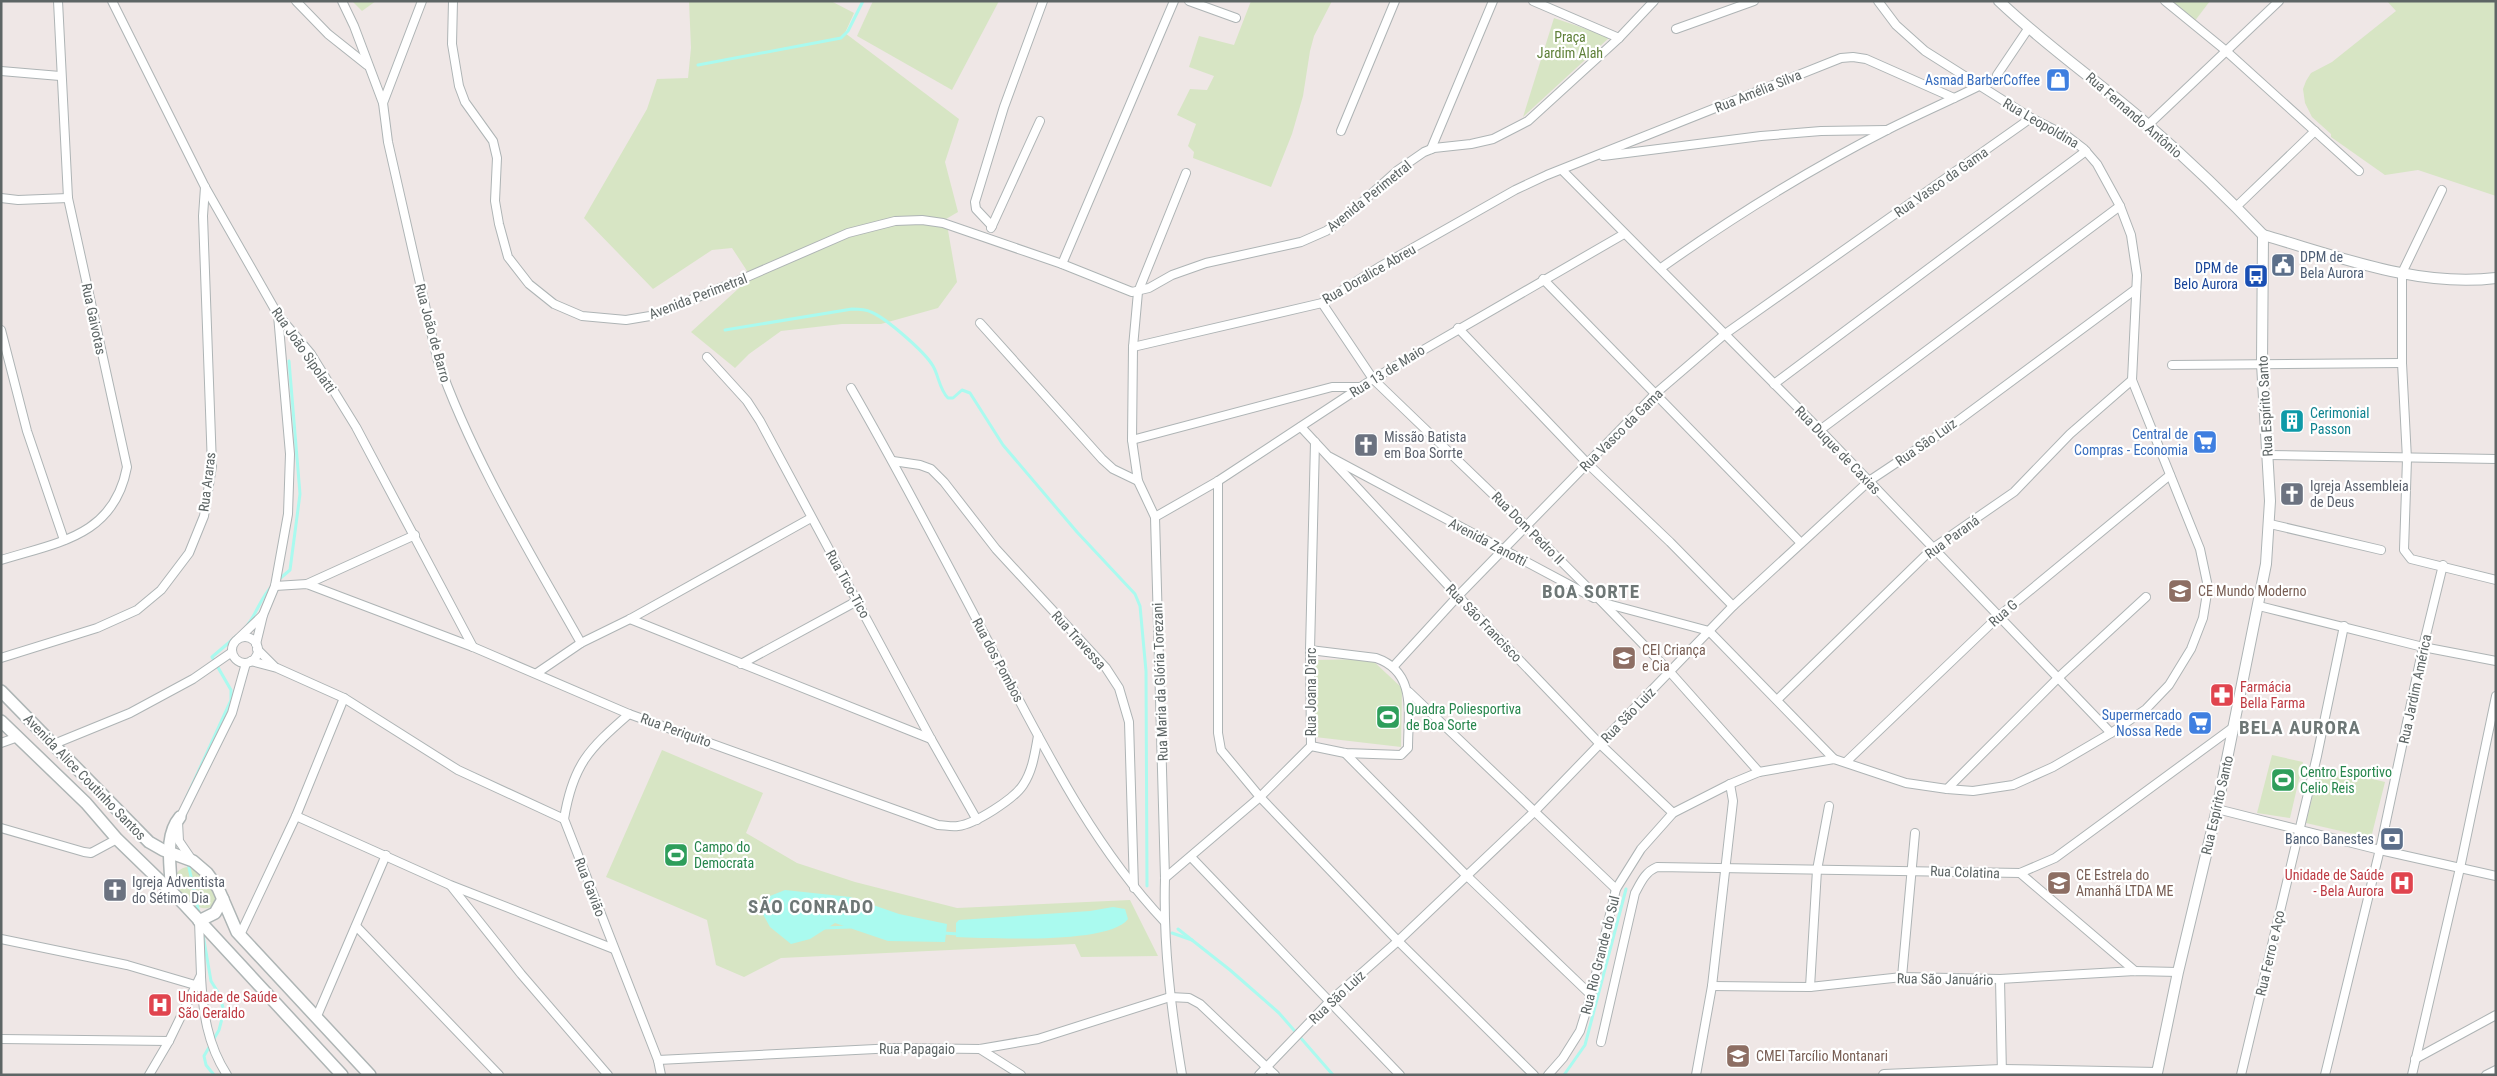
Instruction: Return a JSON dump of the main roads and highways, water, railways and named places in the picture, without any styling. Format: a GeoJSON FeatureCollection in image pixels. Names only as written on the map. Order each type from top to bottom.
{"type":"FeatureCollection","features":[{"type":"Feature","properties":{"kind":"main road","name":"Avenida Alice Coutinho Santos"},"geometry":{"type":"LineString","coordinates":[[1,692],[149,842],[170,853],[193,861],[207,873],[223,899],[229,918],[240,935],[318,1016],[370,1075]]}},
{"type":"Feature","properties":{"kind":"main road","name":"Avenida Alice Coutinho Santos"},"geometry":{"type":"LineString","coordinates":[[1,721],[15,738],[86,803],[117,839],[170,886],[198,920],[342,1075]]}},
{"type":"Feature","properties":{"kind":"main road"},"geometry":{"type":"LineString","coordinates":[[149,842],[162,839],[173,828],[180,817]]}},
{"type":"Feature","properties":{"kind":"main road"},"geometry":{"type":"LineString","coordinates":[[170,886],[170,853],[173,828]]}},
{"type":"Feature","properties":{"kind":"main road"},"geometry":{"type":"LineString","coordinates":[[170,886],[180,866],[193,861]]}},
{"type":"Feature","properties":{"kind":"main road"},"geometry":{"type":"LineString","coordinates":[[198,920],[215,913],[223,899]]}},
{"type":"Feature","properties":{"kind":"water"},"geometry":{"type":"Polygon","coordinates":[[[785,890],[850,897],[899,914],[947,924],[945,942],[888,941],[835,923],[810,939],[791,944],[770,927],[760,909],[770,896],[785,890]]]}},
{"type":"Feature","properties":{"kind":"water"},"geometry":{"type":"Polygon","coordinates":[[[1113,907],[1125,909],[1128,919],[1117,927],[1098,933],[1020,939],[956,937],[956,923],[959,920],[1090,911],[1113,907]]]}},
{"type":"Feature","properties":{"kind":"waterway"},"geometry":{"type":"LineString","coordinates":[[698,65],[841,38],[848,31],[863,1]]}},
{"type":"Feature","properties":{"kind":"waterway"},"geometry":{"type":"LineString","coordinates":[[725,330],[852,309],[866,310],[878,315],[905,336],[929,360],[948,398],[953,398],[962,390],[970,393],[1003,445],[1077,532],[1135,594],[1140,606],[1146,671],[1147,886]]}},
{"type":"Feature","properties":{"kind":"waterway"},"geometry":{"type":"LineString","coordinates":[[277,581],[290,570],[300,494],[289,361]]}},
{"type":"Feature","properties":{"kind":"waterway"},"geometry":{"type":"LineString","coordinates":[[245,628],[273,585]]}},
{"type":"Feature","properties":{"kind":"waterway"},"geometry":{"type":"LineString","coordinates":[[178,816],[231,700],[231,690],[212,657],[239,634]]}},
{"type":"Feature","properties":{"kind":"waterway"},"geometry":{"type":"LineString","coordinates":[[188,863],[199,913]]}},
{"type":"Feature","properties":{"kind":"waterway"},"geometry":{"type":"LineString","coordinates":[[1564,1075],[1585,1045],[1626,889]]}},
{"type":"Feature","properties":{"kind":"waterway"},"geometry":{"type":"LineString","coordinates":[[824,928],[850,927]]}},
{"type":"Feature","properties":{"kind":"waterway"},"geometry":{"type":"LineString","coordinates":[[202,929],[211,981],[219,994],[224,1011],[219,1030],[204,1056],[206,1065],[214,1075]]}},
{"type":"Feature","properties":{"kind":"waterway"},"geometry":{"type":"LineString","coordinates":[[1178,929],[1230,970],[1279,1013],[1333,1075]]}},
{"type":"Feature","properties":{"kind":"waterway"},"geometry":{"type":"LineString","coordinates":[[943,933],[959,934]]}},
{"type":"Feature","properties":{"kind":"waterway"},"geometry":{"type":"LineString","coordinates":[[1172,933],[1192,940]]}},
{"type":"Feature","properties":{"kind":"place","name":"Asmad BarberCoffee"},"geometry":{"type":"Point","coordinates":[2058,80]}},
{"type":"Feature","properties":{"kind":"place","name":"DPM de Bela Aurora"},"geometry":{"type":"Point","coordinates":[2283,265]}},
{"type":"Feature","properties":{"kind":"place","name":"DPM de Belo Aurora"},"geometry":{"type":"Point","coordinates":[2256,276]}},
{"type":"Feature","properties":{"kind":"place","name":"Cerimonial Passon"},"geometry":{"type":"Point","coordinates":[2292,421]}},
{"type":"Feature","properties":{"kind":"place","name":"Central de Compras - Economia"},"geometry":{"type":"Point","coordinates":[2205,442]}},
{"type":"Feature","properties":{"kind":"place","name":"Missão Batista em Boa Sorrte"},"geometry":{"type":"Point","coordinates":[1366,445]}},
{"type":"Feature","properties":{"kind":"place","name":"Igreja Assembleia de Deus"},"geometry":{"type":"Point","coordinates":[2292,494]}},
{"type":"Feature","properties":{"kind":"place","name":"CE Mundo Moderno"},"geometry":{"type":"Point","coordinates":[2180,591]}},
{"type":"Feature","properties":{"kind":"place","name":"CEI Criança e Cia"},"geometry":{"type":"Point","coordinates":[1624,658]}},
{"type":"Feature","properties":{"kind":"place","name":"Farmácia Bella Farma"},"geometry":{"type":"Point","coordinates":[2222,695]}},
{"type":"Feature","properties":{"kind":"place","name":"Quadra Poliesportiva de Boa Sorte"},"geometry":{"type":"Point","coordinates":[1388,717]}},
{"type":"Feature","properties":{"kind":"place","name":"Supermercado Nossa Rede"},"geometry":{"type":"Point","coordinates":[2200,723]}},
{"type":"Feature","properties":{"kind":"place","name":"Centro Esportivo Celio Reis"},"geometry":{"type":"Point","coordinates":[2283,780]}},
{"type":"Feature","properties":{"kind":"place","name":"Banco Banestes"},"geometry":{"type":"Point","coordinates":[2392,839]}},
{"type":"Feature","properties":{"kind":"place","name":"Campo do Democrata"},"geometry":{"type":"Point","coordinates":[676,855]}},
{"type":"Feature","properties":{"kind":"place","name":"CE Estrela do Amanhã LTDA ME"},"geometry":{"type":"Point","coordinates":[2059,883]}},
{"type":"Feature","properties":{"kind":"place","name":"Unidade de Saúde - Bela Aurora"},"geometry":{"type":"Point","coordinates":[2402,883]}},
{"type":"Feature","properties":{"kind":"place","name":"Igreja Adventista do Sétimo Dia"},"geometry":{"type":"Point","coordinates":[115,890]}},
{"type":"Feature","properties":{"kind":"place","name":"Unidade de Saúde São Geraldo"},"geometry":{"type":"Point","coordinates":[160,1005]}},
{"type":"Feature","properties":{"kind":"place","name":"CMEI Tarcílio Montanari"},"geometry":{"type":"Point","coordinates":[1738,1056]}},
{"type":"Feature","properties":{"kind":"district","name":"BOA SORTE"},"geometry":{"type":"Point","coordinates":[1591,591]}},
{"type":"Feature","properties":{"kind":"district","name":"BELA AURORA"},"geometry":{"type":"Point","coordinates":[2300,727]}},
{"type":"Feature","properties":{"kind":"district","name":"SÃO CONRADO"},"geometry":{"type":"Point","coordinates":[811,906]}},
{"type":"Feature","properties":{"kind":"park label","name":"Praça Jardim Alah"},"geometry":{"type":"Point","coordinates":[1570,46]}}]}
